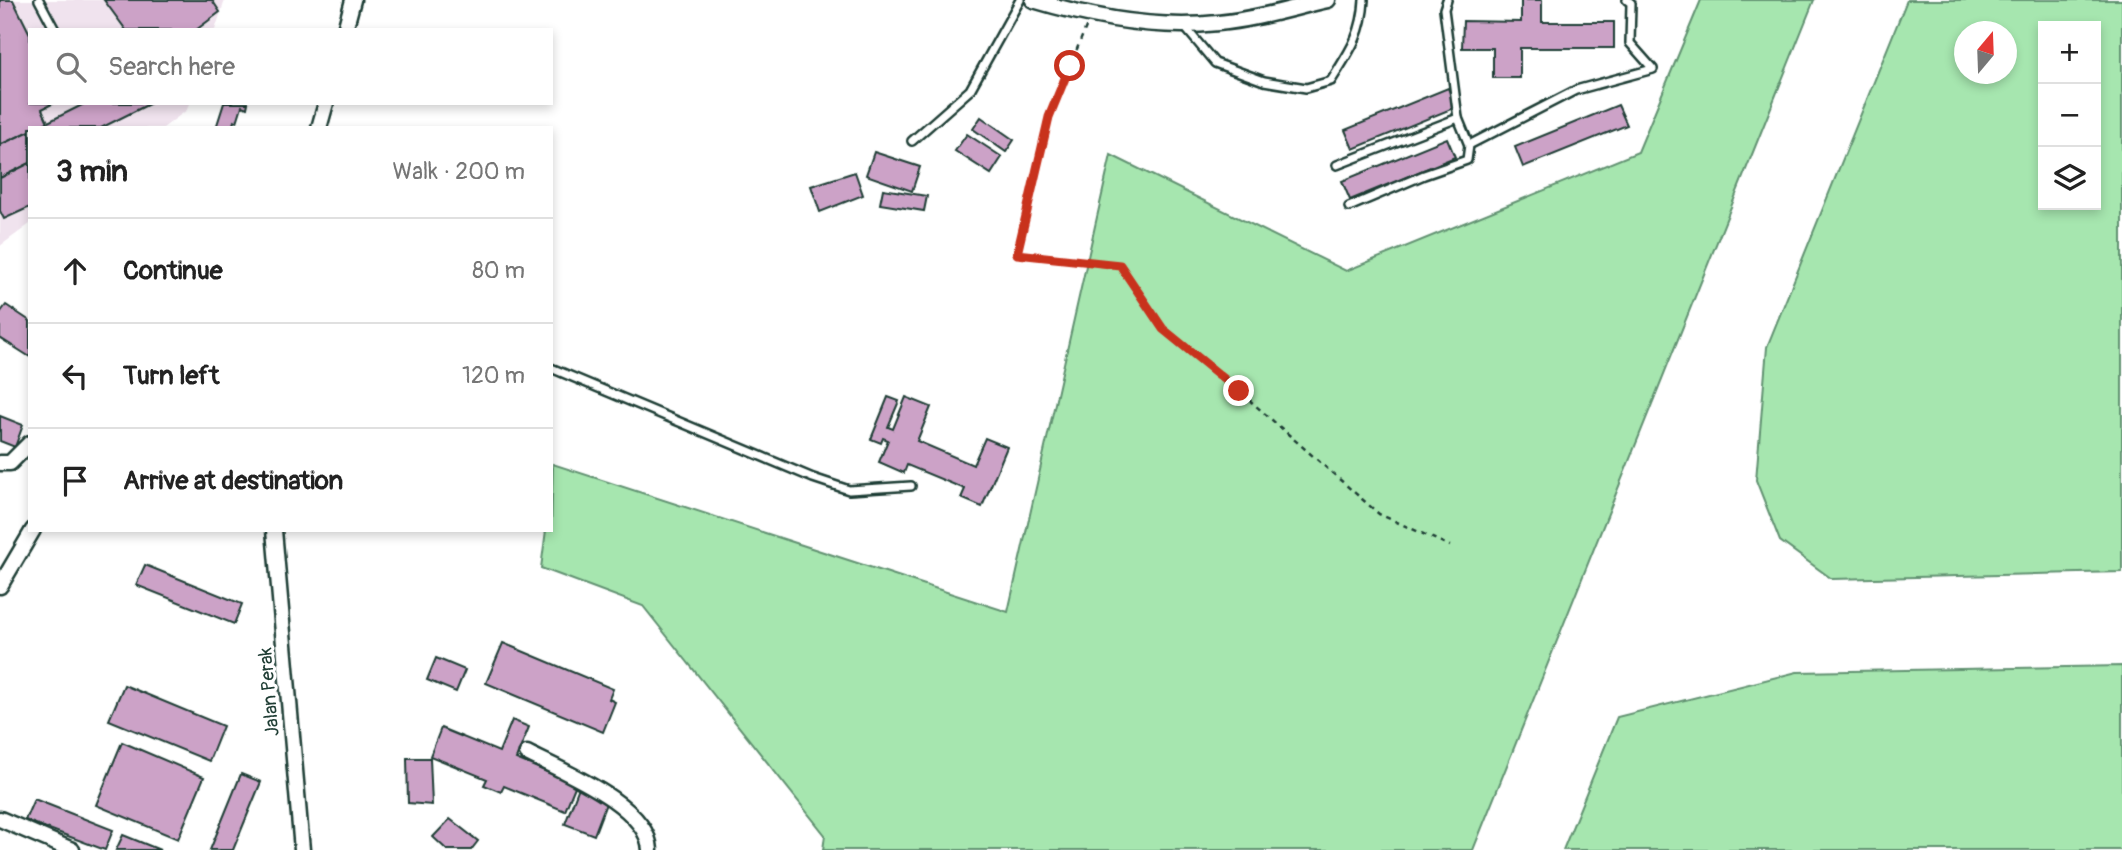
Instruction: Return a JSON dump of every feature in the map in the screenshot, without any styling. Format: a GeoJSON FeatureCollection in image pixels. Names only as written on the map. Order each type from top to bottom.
{"type":"FeatureCollection","features":[{"type":"Feature","properties":{"kind":"street"},"geometry":{"type":"LineString","coordinates":[[346,28],[353,0]]}},
{"type":"Feature","properties":{"kind":"street"},"geometry":{"type":"LineString","coordinates":[[1033,0],[1070,11],[1150,24],[1219,23],[1328,0]]}},
{"type":"Feature","properties":{"kind":"street"},"geometry":{"type":"LineString","coordinates":[[320,126],[326,105]]}},
{"type":"Feature","properties":{"kind":"street"},"geometry":{"type":"LineString","coordinates":[[0,463],[10,463],[28,445]]}},
{"type":"Feature","properties":{"kind":"street"},"geometry":{"type":"LineString","coordinates":[[0,586],[32,532]]}},
{"type":"Feature","properties":{"kind":"street","name":"Jalan Perak"},"geometry":{"type":"LineString","coordinates":[[274,532],[302,850]]}},
{"type":"Feature","properties":{"kind":"street"},"geometry":{"type":"LineString","coordinates":[[527,753],[609,795],[640,825],[650,844],[650,850]]}},
{"type":"Feature","properties":{"kind":"street"},"geometry":{"type":"LineString","coordinates":[[0,820],[72,850]]}},
{"type":"Feature","properties":{"kind":"lane"},"geometry":{"type":"LineString","coordinates":[[40,0],[54,28]]}},
{"type":"Feature","properties":{"kind":"lane"},"geometry":{"type":"LineString","coordinates":[[912,141],[970,90],[1020,0]]}},
{"type":"Feature","properties":{"kind":"lane"},"geometry":{"type":"LineString","coordinates":[[1181,24],[1215,63],[1264,81],[1306,88],[1331,81],[1357,39],[1364,0]]}},
{"type":"Feature","properties":{"kind":"lane"},"geometry":{"type":"LineString","coordinates":[[1349,207],[1467,160],[1469,145],[1458,118],[1444,9],[1447,0]]}},
{"type":"Feature","properties":{"kind":"lane"},"geometry":{"type":"LineString","coordinates":[[1469,145],[1576,90],[1653,69],[1630,43],[1631,3],[1627,0]]}},
{"type":"Feature","properties":{"kind":"lane"},"geometry":{"type":"LineString","coordinates":[[1337,165],[1458,118]]}},
{"type":"Feature","properties":{"kind":"lane"},"geometry":{"type":"LineString","coordinates":[[553,369],[813,478],[849,490],[911,486]]}},
{"type":"Feature","properties":{"kind":"path"},"geometry":{"type":"LineString","coordinates":[[1092,15],[1049,117],[1017,254],[1120,265],[1163,329],[1379,514],[1450,546]]}},
{"type":"Feature","properties":{"kind":"shaded area"},"geometry":{"type":"Polygon","coordinates":[[[0,0],[225,0],[216,28],[28,28],[28,105],[188,105],[187,110],[166,126],[28,126],[28,225],[0,246],[0,0]]]}},
{"type":"Feature","properties":{"kind":"green space"},"geometry":{"type":"Polygon","coordinates":[[[1701,0],[1814,0],[1473,850],[823,850],[825,835],[643,606],[541,568],[546,532],[553,532],[553,464],[1008,612],[1111,155],[1346,271],[1638,152],[1701,0]]]}},
{"type":"Feature","properties":{"kind":"green space"},"geometry":{"type":"Polygon","coordinates":[[[1907,0],[2122,0],[2122,572],[1832,579],[1780,541],[1756,480],[1767,347],[1907,0]]]}},
{"type":"Feature","properties":{"kind":"green space"},"geometry":{"type":"Polygon","coordinates":[[[2122,666],[2122,850],[1563,850],[1617,717],[1797,672],[2122,666]]]}},
{"type":"Feature","properties":{"kind":"building"},"geometry":{"type":"Polygon","coordinates":[[[0,0],[13,0],[28,30],[28,105],[50,105],[42,109],[48,122],[40,126],[28,126],[28,132],[0,145],[0,0]]]}},
{"type":"Feature","properties":{"kind":"building"},"geometry":{"type":"Polygon","coordinates":[[[104,0],[212,0],[220,12],[199,28],[125,28],[104,0]]]}},
{"type":"Feature","properties":{"kind":"building"},"geometry":{"type":"Polygon","coordinates":[[[1521,0],[1542,0],[1542,22],[1614,22],[1614,48],[1520,48],[1520,78],[1493,78],[1493,48],[1462,48],[1463,21],[1521,22],[1521,0]]]}},
{"type":"Feature","properties":{"kind":"building"},"geometry":{"type":"Polygon","coordinates":[[[1448,88],[1456,107],[1353,149],[1345,130],[1448,88]]]}},
{"type":"Feature","properties":{"kind":"building"},"geometry":{"type":"Polygon","coordinates":[[[82,105],[147,105],[105,126],[40,126],[82,105]]]}},
{"type":"Feature","properties":{"kind":"building"},"geometry":{"type":"Polygon","coordinates":[[[223,105],[248,105],[247,108],[242,106],[237,122],[234,121],[233,126],[217,126],[223,105]]]}},
{"type":"Feature","properties":{"kind":"building"},"geometry":{"type":"Polygon","coordinates":[[[1618,105],[1627,125],[1523,167],[1515,147],[1618,105]]]}},
{"type":"Feature","properties":{"kind":"building"},"geometry":{"type":"Polygon","coordinates":[[[981,117],[1014,140],[1006,152],[973,129],[981,117]]]}},
{"type":"Feature","properties":{"kind":"building"},"geometry":{"type":"Polygon","coordinates":[[[28,132],[28,164],[0,178],[0,145],[28,132]]]}},
{"type":"Feature","properties":{"kind":"building"},"geometry":{"type":"Polygon","coordinates":[[[967,134],[1002,157],[991,174],[955,151],[967,134]]]}},
{"type":"Feature","properties":{"kind":"building"},"geometry":{"type":"Polygon","coordinates":[[[1447,138],[1455,157],[1350,200],[1342,181],[1447,138]]]}},
{"type":"Feature","properties":{"kind":"building"},"geometry":{"type":"Polygon","coordinates":[[[874,152],[920,167],[912,191],[866,175],[874,152]]]}},
{"type":"Feature","properties":{"kind":"building"},"geometry":{"type":"Polygon","coordinates":[[[28,164],[28,208],[4,219],[0,211],[0,178],[28,164]]]}},
{"type":"Feature","properties":{"kind":"building"},"geometry":{"type":"Polygon","coordinates":[[[855,172],[863,195],[820,212],[811,186],[855,172]]]}},
{"type":"Feature","properties":{"kind":"building"},"geometry":{"type":"Polygon","coordinates":[[[883,189],[927,196],[924,211],[880,204],[883,189]]]}},
{"type":"Feature","properties":{"kind":"building"},"geometry":{"type":"Polygon","coordinates":[[[6,305],[28,320],[28,356],[0,338],[0,313],[6,305]]]}},
{"type":"Feature","properties":{"kind":"building"},"geometry":{"type":"Polygon","coordinates":[[[888,397],[899,401],[888,427],[893,429],[906,397],[931,407],[917,441],[973,465],[985,438],[1007,447],[982,507],[961,498],[965,489],[907,465],[904,473],[879,462],[888,440],[883,438],[881,443],[871,439],[888,397]]]}},
{"type":"Feature","properties":{"kind":"building"},"geometry":{"type":"Polygon","coordinates":[[[0,416],[23,425],[15,447],[0,441],[0,416]]]}},
{"type":"Feature","properties":{"kind":"building"},"geometry":{"type":"Polygon","coordinates":[[[145,565],[242,604],[234,624],[136,585],[145,565]]]}},
{"type":"Feature","properties":{"kind":"building"},"geometry":{"type":"Polygon","coordinates":[[[503,643],[613,689],[609,699],[615,702],[603,732],[486,683],[503,643]]]}},
{"type":"Feature","properties":{"kind":"building"},"geometry":{"type":"Polygon","coordinates":[[[436,658],[465,670],[456,692],[427,680],[436,658]]]}},
{"type":"Feature","properties":{"kind":"building"},"geometry":{"type":"Polygon","coordinates":[[[124,685],[223,726],[209,761],[109,720],[124,685]]]}},
{"type":"Feature","properties":{"kind":"building"},"geometry":{"type":"Polygon","coordinates":[[[512,720],[529,727],[516,759],[576,784],[565,811],[504,786],[501,792],[484,785],[487,779],[430,756],[441,728],[499,752],[512,720]]]}},
{"type":"Feature","properties":{"kind":"building"},"geometry":{"type":"Polygon","coordinates":[[[122,742],[204,777],[178,839],[96,805],[122,742]]]}},
{"type":"Feature","properties":{"kind":"building"},"geometry":{"type":"Polygon","coordinates":[[[407,758],[430,758],[432,805],[408,803],[407,758]]]}},
{"type":"Feature","properties":{"kind":"building"},"geometry":{"type":"Polygon","coordinates":[[[241,774],[261,782],[233,850],[210,850],[241,774]]]}},
{"type":"Feature","properties":{"kind":"building"},"geometry":{"type":"Polygon","coordinates":[[[579,787],[608,798],[594,835],[565,824],[579,787]]]}},
{"type":"Feature","properties":{"kind":"building"},"geometry":{"type":"Polygon","coordinates":[[[34,799],[113,830],[105,850],[25,820],[34,799]]]}},
{"type":"Feature","properties":{"kind":"building"},"geometry":{"type":"Polygon","coordinates":[[[450,819],[478,841],[471,850],[447,850],[433,837],[450,819]]]}},
{"type":"Feature","properties":{"kind":"building"},"geometry":{"type":"Polygon","coordinates":[[[123,835],[160,850],[116,850],[123,835]]]}},
{"type":"Feature","properties":{"kind":"route"},"geometry":{"type":"LineString","coordinates":[[1070,66],[1049,117],[1017,254],[1120,265],[1163,329],[1239,391]]}}]}
